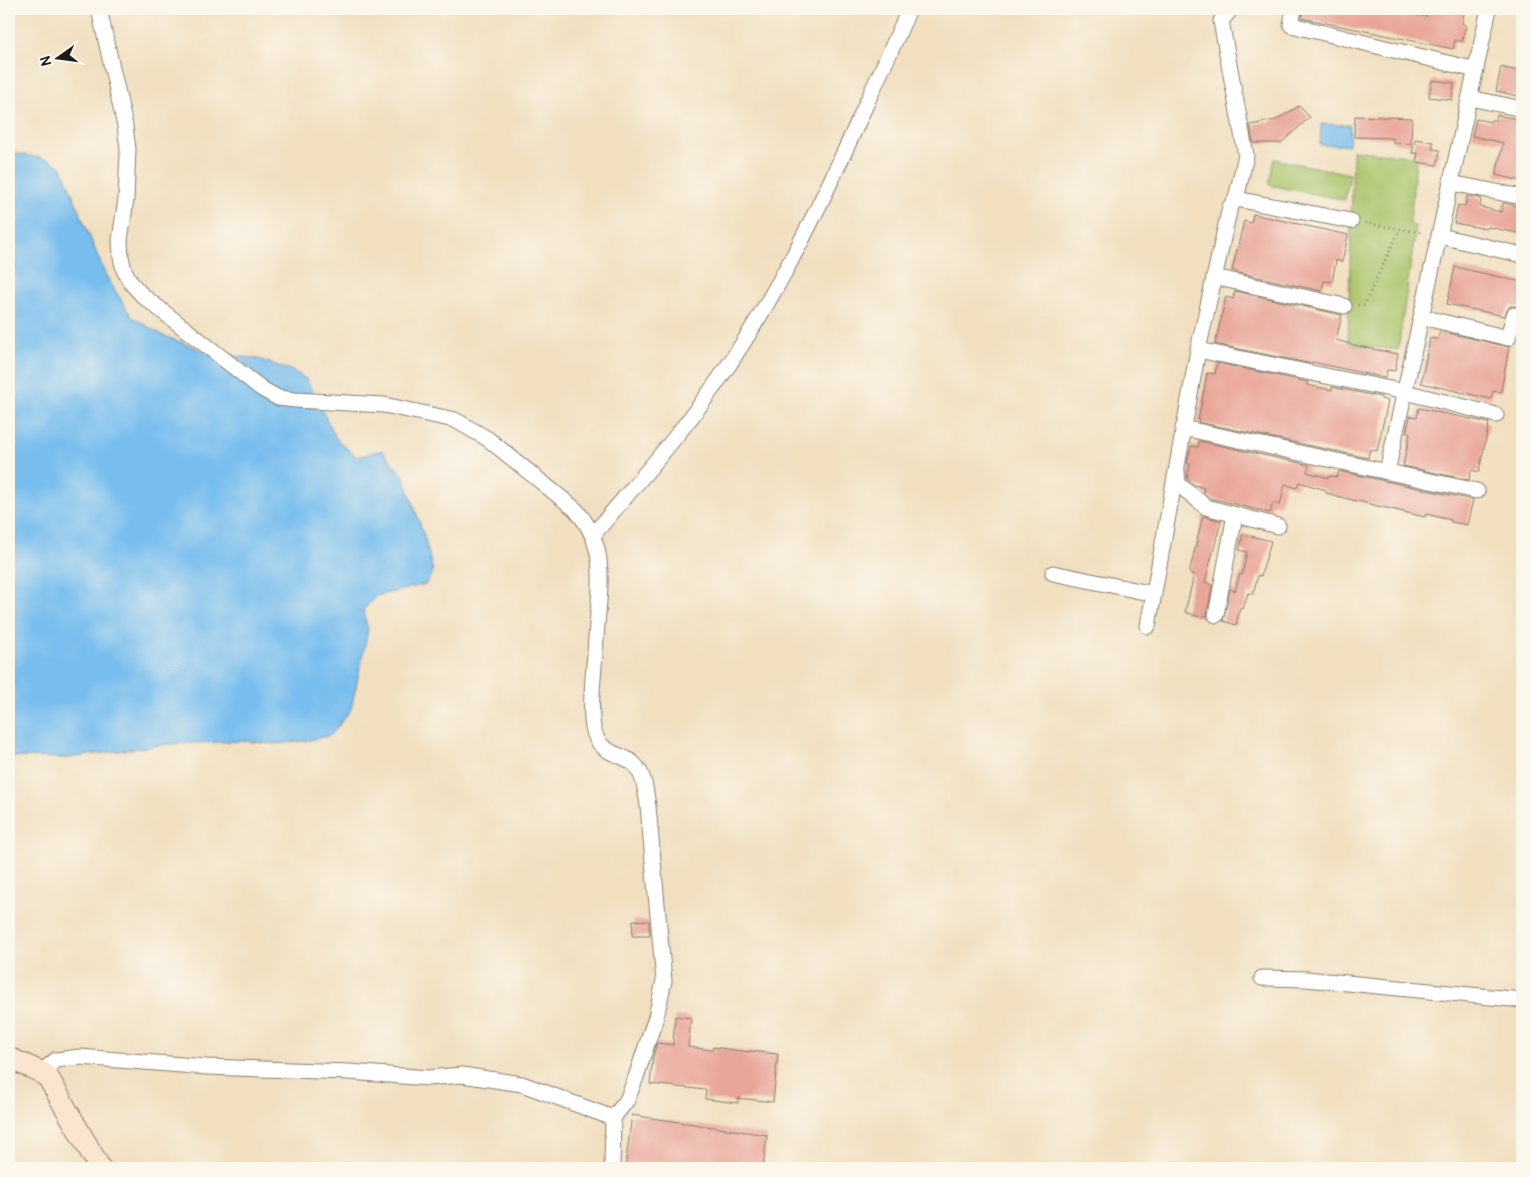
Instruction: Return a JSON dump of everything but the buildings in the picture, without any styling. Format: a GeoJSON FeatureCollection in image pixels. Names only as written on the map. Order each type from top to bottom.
{"type":"FeatureCollection","features":[{"type":"Feature","properties":{"kind":"street"},"geometry":{"type":"LineString","coordinates":[[99,9],[126,126],[128,149],[126,198],[120,240],[121,257],[124,270],[131,283],[143,296],[262,388],[278,398],[384,405],[455,420],[469,427],[488,439],[575,509],[584,519],[592,535],[600,564],[591,704],[593,728],[598,742],[606,750],[631,762],[639,770],[644,784],[648,806],[664,981],[656,1017],[636,1077],[627,1100],[613,1118],[612,1168]]}},
{"type":"Feature","properties":{"kind":"street"},"geometry":{"type":"LineString","coordinates":[[592,535],[688,422],[730,364],[761,313],[837,169],[908,9]]}},
{"type":"Feature","properties":{"kind":"street"},"geometry":{"type":"LineString","coordinates":[[1148,626],[1198,350],[1230,206],[1236,199],[1246,155],[1221,21],[1231,9]]}},
{"type":"Feature","properties":{"kind":"street"},"geometry":{"type":"LineString","coordinates":[[1294,9],[1291,25],[1476,70]]}},
{"type":"Feature","properties":{"kind":"street"},"geometry":{"type":"LineString","coordinates":[[1387,472],[1489,9]]}},
{"type":"Feature","properties":{"kind":"street"},"geometry":{"type":"LineString","coordinates":[[1470,98],[1522,109]]}},
{"type":"Feature","properties":{"kind":"street"},"geometry":{"type":"LineString","coordinates":[[1452,183],[1522,197]]}},
{"type":"Feature","properties":{"kind":"street"},"geometry":{"type":"LineString","coordinates":[[1236,199],[1351,221]]}},
{"type":"Feature","properties":{"kind":"street"},"geometry":{"type":"LineString","coordinates":[[1440,236],[1522,255]]}},
{"type":"Feature","properties":{"kind":"street"},"geometry":{"type":"LineString","coordinates":[[1214,277],[1344,306]]}},
{"type":"Feature","properties":{"kind":"street"},"geometry":{"type":"LineString","coordinates":[[1422,317],[1508,338],[1514,316],[1522,317]]}},
{"type":"Feature","properties":{"kind":"street"},"geometry":{"type":"LineString","coordinates":[[1198,350],[1405,392],[1496,414]]}},
{"type":"Feature","properties":{"kind":"street"},"geometry":{"type":"LineString","coordinates":[[1183,428],[1477,491]]}},
{"type":"Feature","properties":{"kind":"street"},"geometry":{"type":"LineString","coordinates":[[1177,461],[1178,484],[1206,507],[1278,526]]}},
{"type":"Feature","properties":{"kind":"street"},"geometry":{"type":"LineString","coordinates":[[1216,614],[1235,515]]}},
{"type":"Feature","properties":{"kind":"street"},"geometry":{"type":"LineString","coordinates":[[1054,573],[1154,594]]}},
{"type":"Feature","properties":{"kind":"street"},"geometry":{"type":"LineString","coordinates":[[1262,978],[1306,979],[1522,1000]]}},
{"type":"Feature","properties":{"kind":"street"},"geometry":{"type":"LineString","coordinates":[[41,1072],[56,1060],[80,1057],[207,1067],[349,1072],[428,1078],[462,1075],[522,1084],[613,1118]]}},
{"type":"Feature","properties":{"kind":"street"},"geometry":{"type":"LineString","coordinates":[[9,1058],[41,1072],[49,1078],[100,1168]]}},
{"type":"Feature","properties":{"kind":"path"},"geometry":{"type":"LineString","coordinates":[[1351,221],[1440,236]]}},
{"type":"Feature","properties":{"kind":"path"},"geometry":{"type":"LineString","coordinates":[[1344,306],[1364,305],[1400,229]]}},
{"type":"Feature","properties":{"kind":"green space"},"geometry":{"type":"Polygon","coordinates":[[[1353,150],[1416,157],[1410,224],[1416,227],[1398,350],[1348,344],[1353,150]]]}},
{"type":"Feature","properties":{"kind":"green space"},"geometry":{"type":"Polygon","coordinates":[[[1274,159],[1350,174],[1345,200],[1269,185],[1274,159]]]}},
{"type":"Feature","properties":{"kind":"water"},"geometry":{"type":"Polygon","coordinates":[[[1321,124],[1350,125],[1349,145],[1320,145],[1321,124]]]}},
{"type":"Feature","properties":{"kind":"water"},"geometry":{"type":"Polygon","coordinates":[[[9,152],[50,160],[62,168],[105,274],[131,316],[162,335],[204,351],[258,359],[293,371],[306,379],[337,440],[357,457],[382,450],[404,477],[424,536],[433,571],[426,584],[376,596],[363,610],[368,630],[351,709],[331,735],[306,741],[275,744],[242,741],[169,744],[67,758],[9,757],[9,152]]]}}]}
